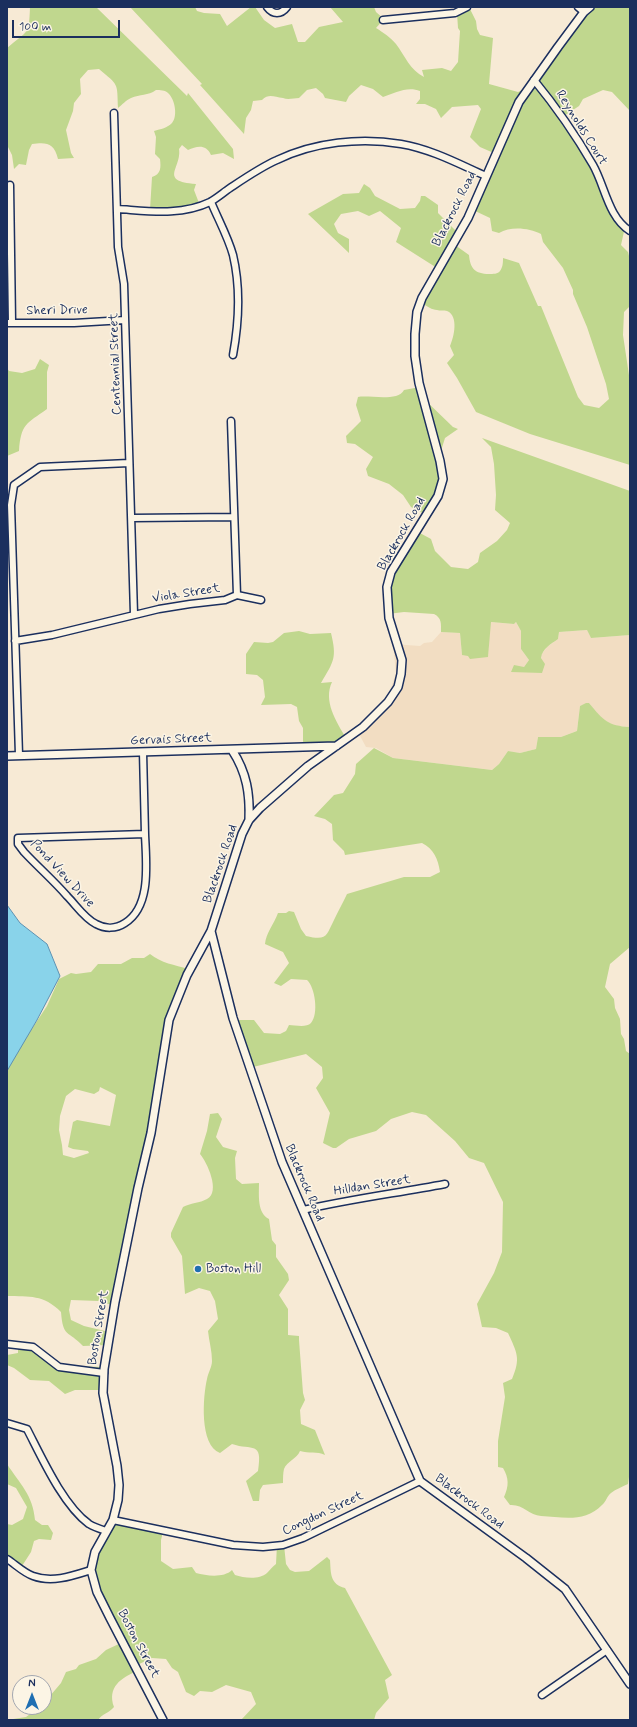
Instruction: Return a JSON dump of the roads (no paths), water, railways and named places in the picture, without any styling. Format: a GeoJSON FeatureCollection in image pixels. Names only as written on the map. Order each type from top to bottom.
{"type":"FeatureCollection","features":[{"type":"Feature","properties":{"kind":"street"},"geometry":{"type":"LineString","coordinates":[[267,7],[271,11],[278,13],[284,11],[287,7]]}},
{"type":"Feature","properties":{"kind":"street"},"geometry":{"type":"LineString","coordinates":[[383,20],[454,13],[467,7]]}},
{"type":"Feature","properties":{"kind":"street"},"geometry":{"type":"LineString","coordinates":[[578,7],[584,12]]}},
{"type":"Feature","properties":{"kind":"street","name":"Blackrock Road"},"geometry":{"type":"LineString","coordinates":[[590,7],[584,12],[534,80],[515,111],[468,218],[422,298],[417,312],[415,356],[419,383],[440,461],[443,479],[438,496],[392,572],[387,586],[389,618],[402,660],[398,687],[388,702],[363,727],[308,766],[260,808],[249,820],[242,834],[211,931],[233,1018],[275,1143],[420,1480],[526,1558],[565,1589],[630,1684]]}},
{"type":"Feature","properties":{"kind":"street","name":"Reynolds Court"},"geometry":{"type":"LineString","coordinates":[[534,80],[563,117],[594,168],[609,203],[624,227],[630,231]]}},
{"type":"Feature","properties":{"kind":"street","name":"Centennial Street"},"geometry":{"type":"LineString","coordinates":[[114,113],[118,247],[124,284],[134,614]]}},
{"type":"Feature","properties":{"kind":"street"},"geometry":{"type":"LineString","coordinates":[[118,209],[157,212],[187,210],[210,202],[277,160],[308,149],[333,143],[370,141],[402,144],[434,154],[486,176]]}},
{"type":"Feature","properties":{"kind":"street","name":"Sheri Drive"},"geometry":{"type":"LineString","coordinates":[[10,185],[10,323],[74,323],[125,320]]}},
{"type":"Feature","properties":{"kind":"street"},"geometry":{"type":"LineString","coordinates":[[210,202],[232,255],[238,287],[239,316],[233,355]]}},
{"type":"Feature","properties":{"kind":"street","name":"Viola Street"},"geometry":{"type":"LineString","coordinates":[[15,641],[52,635],[102,624],[134,614],[190,604],[225,600],[237,595],[231,420]]}},
{"type":"Feature","properties":{"kind":"street"},"geometry":{"type":"LineString","coordinates":[[19,755],[11,505],[14,485],[40,467],[129,463]]}},
{"type":"Feature","properties":{"kind":"street"},"geometry":{"type":"LineString","coordinates":[[7,482],[14,485]]}},
{"type":"Feature","properties":{"kind":"street"},"geometry":{"type":"LineString","coordinates":[[132,518],[234,516]]}},
{"type":"Feature","properties":{"kind":"street"},"geometry":{"type":"LineString","coordinates":[[237,595],[261,600]]}},
{"type":"Feature","properties":{"kind":"street","name":"Gervais Street"},"geometry":{"type":"LineString","coordinates":[[7,756],[336,746]]}},
{"type":"Feature","properties":{"kind":"street"},"geometry":{"type":"LineString","coordinates":[[232,750],[240,762],[246,776],[250,803],[249,820]]}},
{"type":"Feature","properties":{"kind":"street","name":"Pond View Drive"},"geometry":{"type":"LineString","coordinates":[[143,752],[146,866],[144,891],[138,909],[130,920],[120,926],[107,928],[95,924],[81,912],[18,844],[18,838],[145,834]]}},
{"type":"Feature","properties":{"kind":"street","name":"Boston Street"},"geometry":{"type":"LineString","coordinates":[[163,1720],[110,1618],[98,1592],[91,1570],[95,1552],[113,1520],[119,1485],[117,1466],[103,1393],[108,1340],[129,1231],[151,1133],[169,1020],[187,975],[211,931]]}},
{"type":"Feature","properties":{"kind":"street","name":"Hilldan Street"},"geometry":{"type":"LineString","coordinates":[[303,1210],[351,1199],[400,1193],[445,1184]]}},
{"type":"Feature","properties":{"kind":"street"},"geometry":{"type":"LineString","coordinates":[[7,1344],[33,1346],[59,1367],[104,1373]]}},
{"type":"Feature","properties":{"kind":"street"},"geometry":{"type":"LineString","coordinates":[[7,1423],[27,1429],[43,1460],[71,1507],[89,1524],[106,1531]]}},
{"type":"Feature","properties":{"kind":"street","name":"Congdon Street"},"geometry":{"type":"LineString","coordinates":[[113,1520],[233,1545],[263,1547],[283,1545],[303,1538],[420,1480]]}},
{"type":"Feature","properties":{"kind":"street"},"geometry":{"type":"LineString","coordinates":[[7,1558],[32,1576],[65,1578],[91,1570]]}},
{"type":"Feature","properties":{"kind":"street"},"geometry":{"type":"LineString","coordinates":[[542,1695],[607,1650]]}},
{"type":"Feature","properties":{"kind":"water"},"geometry":{"type":"Polygon","coordinates":[[[7,905],[20,923],[47,944],[60,976],[37,1020],[7,1071],[7,905]]]}},
{"type":"Feature","properties":{"kind":"place","name":"Boston Hill"},"geometry":{"type":"Point","coordinates":[198,1269]}}]}
